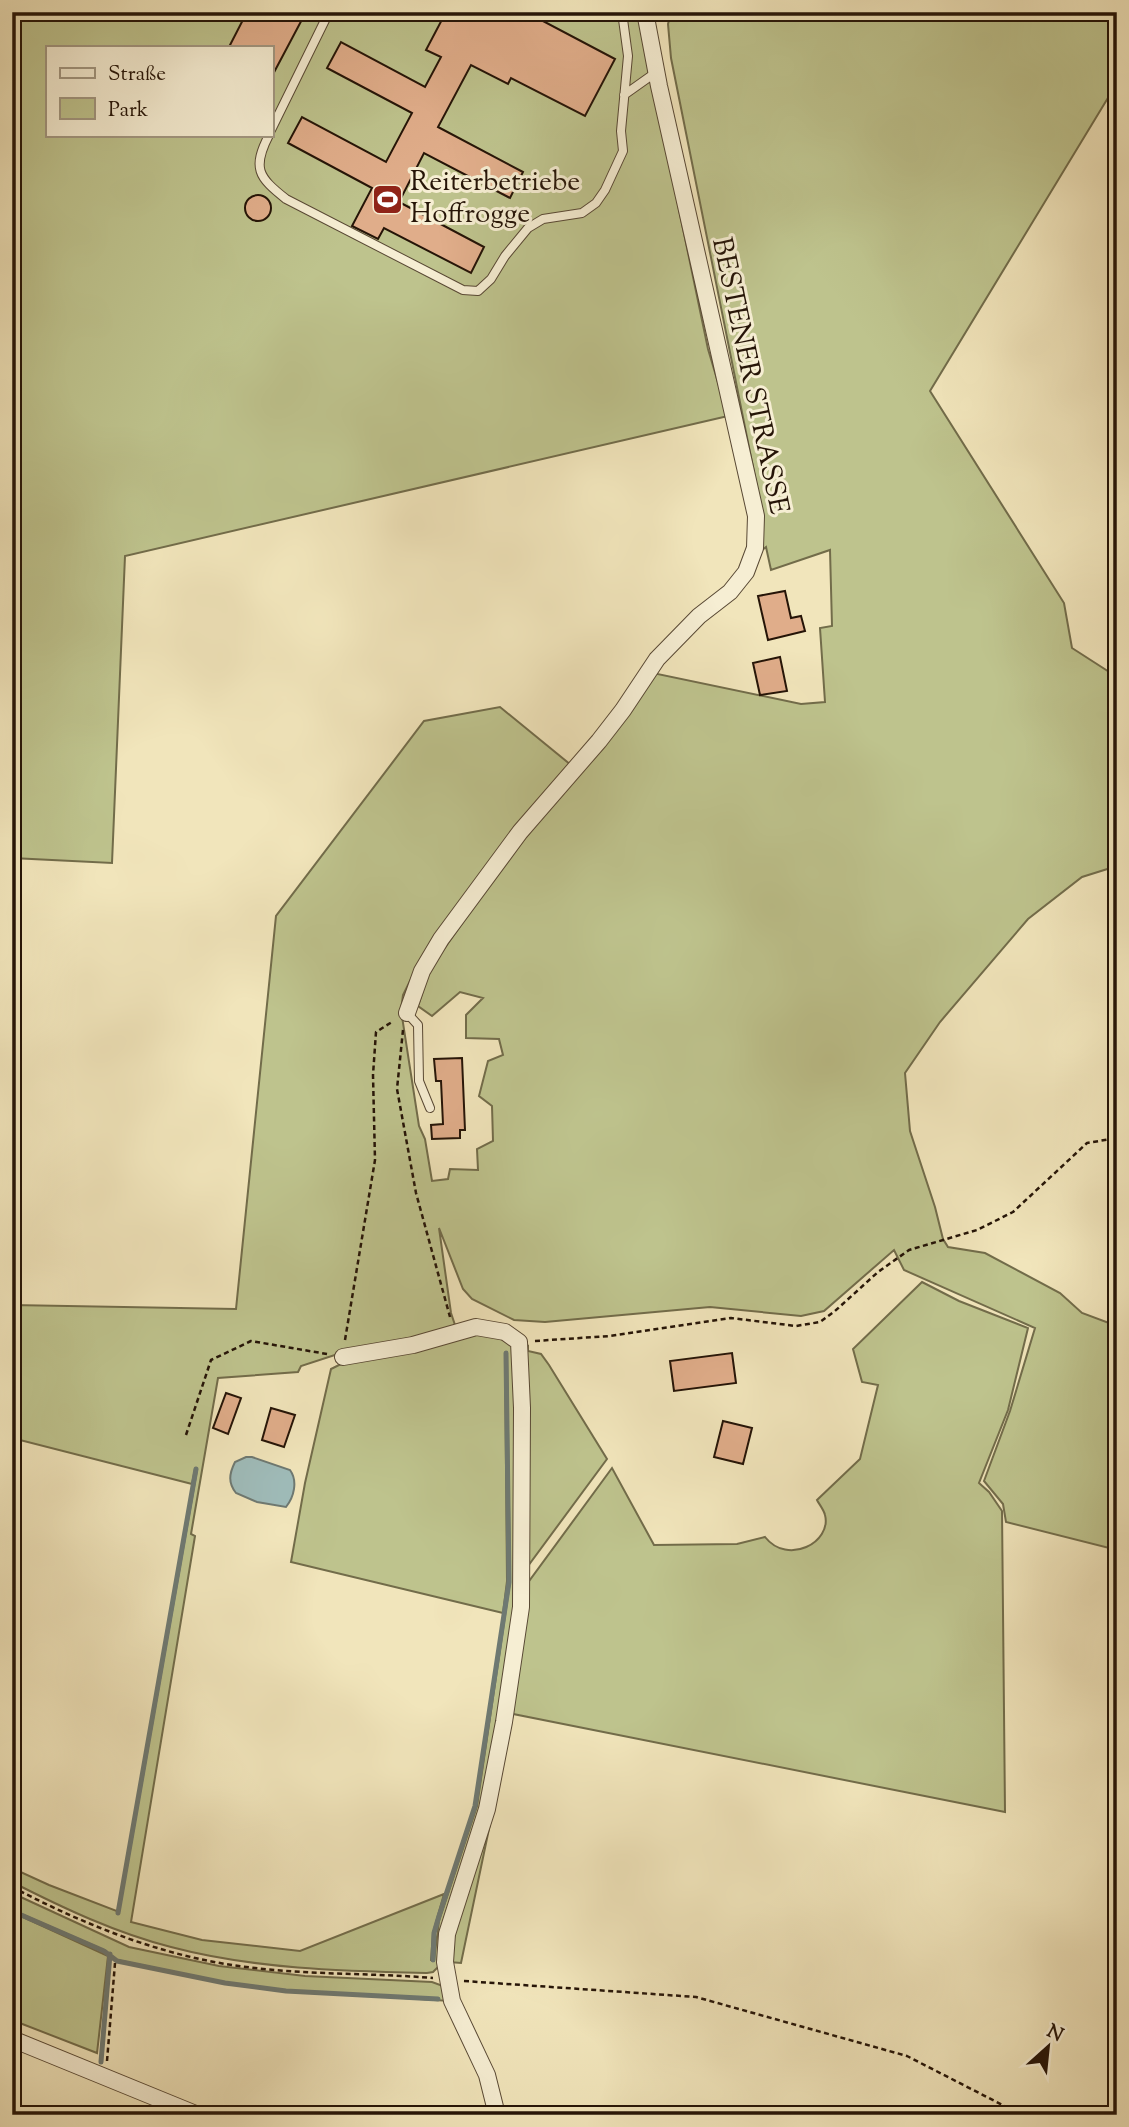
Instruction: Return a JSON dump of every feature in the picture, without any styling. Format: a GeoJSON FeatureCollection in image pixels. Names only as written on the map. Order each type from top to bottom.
{"type":"FeatureCollection","features":[{"type":"Feature","properties":{"kind":"street","name":"BESTENER STRASSE"},"geometry":{"type":"LineString","coordinates":[[407,1013],[422,971],[464,907],[520,832],[623,710],[657,659],[699,616],[730,592],[746,572],[755,548],[753,504],[656,72],[645,12]]}},
{"type":"Feature","properties":{"kind":"street"},"geometry":{"type":"LineString","coordinates":[[343,1357],[413,1345],[465,1328],[487,1327],[505,1332],[519,1342],[522,1408],[521,1607],[504,1722],[487,1809],[447,1934],[445,1962],[453,2001],[487,2075],[497,2115]]}},
{"type":"Feature","properties":{"kind":"street"},"geometry":{"type":"LineString","coordinates":[[12,2040],[198,2115]]}},
{"type":"Feature","properties":{"kind":"lane"},"geometry":{"type":"LineString","coordinates":[[273,126],[329,12]]}},
{"type":"Feature","properties":{"kind":"lane"},"geometry":{"type":"LineString","coordinates":[[268,136],[259,153],[258,168],[266,183],[286,199],[463,290],[478,291],[491,279],[505,256],[528,228],[542,219],[582,213],[596,203],[623,151],[621,131],[628,56],[622,12]]}},
{"type":"Feature","properties":{"kind":"lane"},"geometry":{"type":"LineString","coordinates":[[624,95],[656,72]]}},
{"type":"Feature","properties":{"kind":"lane"},"geometry":{"type":"LineString","coordinates":[[407,1013],[418,1025],[419,1082],[430,1108]]}},
{"type":"Feature","properties":{"kind":"path"},"geometry":{"type":"LineString","coordinates":[[407,1013],[397,1089],[416,1193],[454,1332]]}},
{"type":"Feature","properties":{"kind":"path"},"geometry":{"type":"LineString","coordinates":[[186,1435],[211,1360],[251,1340],[343,1357],[351,1294],[375,1160],[373,1075],[376,1032],[407,1013]]}},
{"type":"Feature","properties":{"kind":"path"},"geometry":{"type":"LineString","coordinates":[[519,1342],[610,1336],[731,1318],[796,1326],[820,1322],[878,1272],[909,1250],[977,1230],[1013,1212],[1087,1143],[1117,1138]]}},
{"type":"Feature","properties":{"kind":"path"},"geometry":{"type":"LineString","coordinates":[[12,1887],[112,1935],[215,1962],[256,1968],[696,1997],[907,2056],[1022,2115]]}},
{"type":"Feature","properties":{"kind":"path"},"geometry":{"type":"LineString","coordinates":[[95,2072],[107,2061],[115,1963]]}},
{"type":"Feature","properties":{"kind":"green space"},"geometry":{"type":"Polygon","coordinates":[[[12,12],[638,12],[708,349],[728,416],[125,556],[112,863],[12,858],[12,12]]]}},
{"type":"Feature","properties":{"kind":"green space"},"geometry":{"type":"Polygon","coordinates":[[[671,12],[1117,12],[1117,83],[930,391],[1064,603],[1072,648],[1117,677],[1117,866],[1082,877],[1028,919],[940,1022],[905,1073],[910,1131],[943,1239],[948,1247],[985,1253],[1060,1293],[1082,1313],[1117,1326],[1117,1550],[1006,1522],[1003,1504],[984,1481],[1010,1411],[1035,1328],[904,1270],[894,1250],[824,1311],[801,1316],[710,1307],[545,1322],[514,1320],[472,1299],[463,1289],[439,1228],[451,1313],[456,1328],[344,1352],[301,1366],[298,1372],[218,1378],[191,1534],[195,1536],[131,1922],[202,1940],[300,1951],[444,1894],[433,1933],[431,1960],[434,1961],[439,1921],[477,1806],[510,1582],[507,1353],[507,1581],[503,1613],[291,1562],[305,1483],[331,1369],[341,1364],[484,1330],[514,1346],[519,1575],[493,1766],[439,1966],[433,1972],[427,1973],[298,1968],[234,1960],[171,1947],[110,1927],[31,1892],[12,1882],[12,1868],[119,1912],[197,1470],[195,1469],[192,1484],[12,1438],[12,1305],[236,1309],[276,916],[424,721],[500,707],[571,765],[415,971],[403,995],[401,1010],[419,1126],[425,1139],[432,1181],[448,1179],[450,1169],[478,1170],[477,1149],[493,1141],[492,1106],[479,1096],[488,1061],[503,1055],[499,1039],[466,1038],[466,1015],[483,998],[460,992],[432,1016],[418,1006],[430,969],[489,885],[653,673],[801,704],[825,702],[820,628],[832,626],[830,550],[771,570],[766,547],[761,551],[758,492],[671,58],[668,24],[671,12]]]}},
{"type":"Feature","properties":{"kind":"green space"},"geometry":{"type":"Polygon","coordinates":[[[922,1282],[959,1301],[1028,1328],[1008,1410],[979,1483],[1002,1511],[1005,1812],[513,1714],[461,1963],[449,1962],[527,1584],[612,1468],[654,1545],[737,1544],[765,1537],[785,1550],[796,1550],[815,1541],[822,1534],[825,1525],[824,1513],[817,1500],[860,1459],[878,1385],[862,1382],[853,1349],[922,1282]]]}},
{"type":"Feature","properties":{"kind":"green space"},"geometry":{"type":"Polygon","coordinates":[[[528,1346],[528,1351],[541,1354],[549,1365],[607,1459],[528,1566],[526,1347],[528,1346]]]}},
{"type":"Feature","properties":{"kind":"green space"},"geometry":{"type":"Polygon","coordinates":[[[12,1893],[129,1947],[219,1966],[305,1976],[432,1982],[443,1986],[449,2001],[279,1990],[223,1982],[117,1960],[104,1950],[12,1910],[12,1893]]]}},
{"type":"Feature","properties":{"kind":"green space"},"geometry":{"type":"Polygon","coordinates":[[[12,1912],[108,1956],[97,2053],[12,2020],[12,1912]]]}},
{"type":"Feature","properties":{"kind":"water"},"geometry":{"type":"Polygon","coordinates":[[[246,1457],[290,1470],[294,1489],[286,1507],[257,1502],[236,1493],[230,1478],[232,1470],[235,1462],[246,1457]]]}},
{"type":"Feature","properties":{"kind":"building"},"geometry":{"type":"Polygon","coordinates":[[[247,12],[306,12],[273,74],[273,46],[230,46],[247,12]]]}},
{"type":"Feature","properties":{"kind":"building"},"geometry":{"type":"Polygon","coordinates":[[[446,12],[526,12],[615,59],[585,116],[511,78],[508,84],[471,65],[438,127],[523,172],[510,198],[424,153],[399,202],[484,247],[471,273],[384,228],[378,239],[352,226],[372,188],[288,143],[302,117],[386,162],[412,113],[327,68],[341,42],[425,87],[441,57],[426,50],[446,12]]]}},
{"type":"Feature","properties":{"kind":"building"},"geometry":{"type":"Polygon","coordinates":[[[258,195],[268,198],[271,208],[268,218],[258,221],[248,218],[245,208],[248,198],[258,195]]]}},
{"type":"Feature","properties":{"kind":"building"},"geometry":{"type":"Polygon","coordinates":[[[785,591],[791,618],[801,616],[805,631],[768,640],[758,596],[785,591]]]}},
{"type":"Feature","properties":{"kind":"building"},"geometry":{"type":"Polygon","coordinates":[[[780,657],[787,691],[760,695],[753,663],[780,657]]]}},
{"type":"Feature","properties":{"kind":"building"},"geometry":{"type":"Polygon","coordinates":[[[462,1058],[465,1130],[460,1130],[460,1138],[432,1139],[431,1125],[443,1124],[441,1081],[436,1081],[434,1059],[462,1058]]]}},
{"type":"Feature","properties":{"kind":"building"},"geometry":{"type":"Polygon","coordinates":[[[732,1353],[736,1383],[674,1391],[670,1361],[732,1353]]]}},
{"type":"Feature","properties":{"kind":"building"},"geometry":{"type":"Polygon","coordinates":[[[226,1393],[241,1398],[228,1434],[213,1428],[226,1393]]]}},
{"type":"Feature","properties":{"kind":"building"},"geometry":{"type":"Polygon","coordinates":[[[271,1408],[295,1415],[284,1447],[262,1440],[271,1408]]]}},
{"type":"Feature","properties":{"kind":"building"},"geometry":{"type":"Polygon","coordinates":[[[723,1421],[752,1428],[743,1464],[714,1457],[723,1421]]]}},
{"type":"Feature","properties":{"kind":"waterway"},"geometry":{"type":"LineString","coordinates":[[433,1960],[434,1933],[475,1806],[509,1582],[506,1353]]}},
{"type":"Feature","properties":{"kind":"waterway"},"geometry":{"type":"LineString","coordinates":[[118,1913],[196,1469]]}},
{"type":"Feature","properties":{"kind":"waterway"},"geometry":{"type":"LineString","coordinates":[[12,1911],[104,1951],[117,1961],[225,1983],[286,1991],[438,1999]]}},
{"type":"Feature","properties":{"kind":"waterway"},"geometry":{"type":"LineString","coordinates":[[101,2062],[110,1954]]}},
{"type":"Feature","properties":{"kind":"place","name":"Reiterbetriebe Hoffrogge"},"geometry":{"type":"Point","coordinates":[387,199]}}]}
